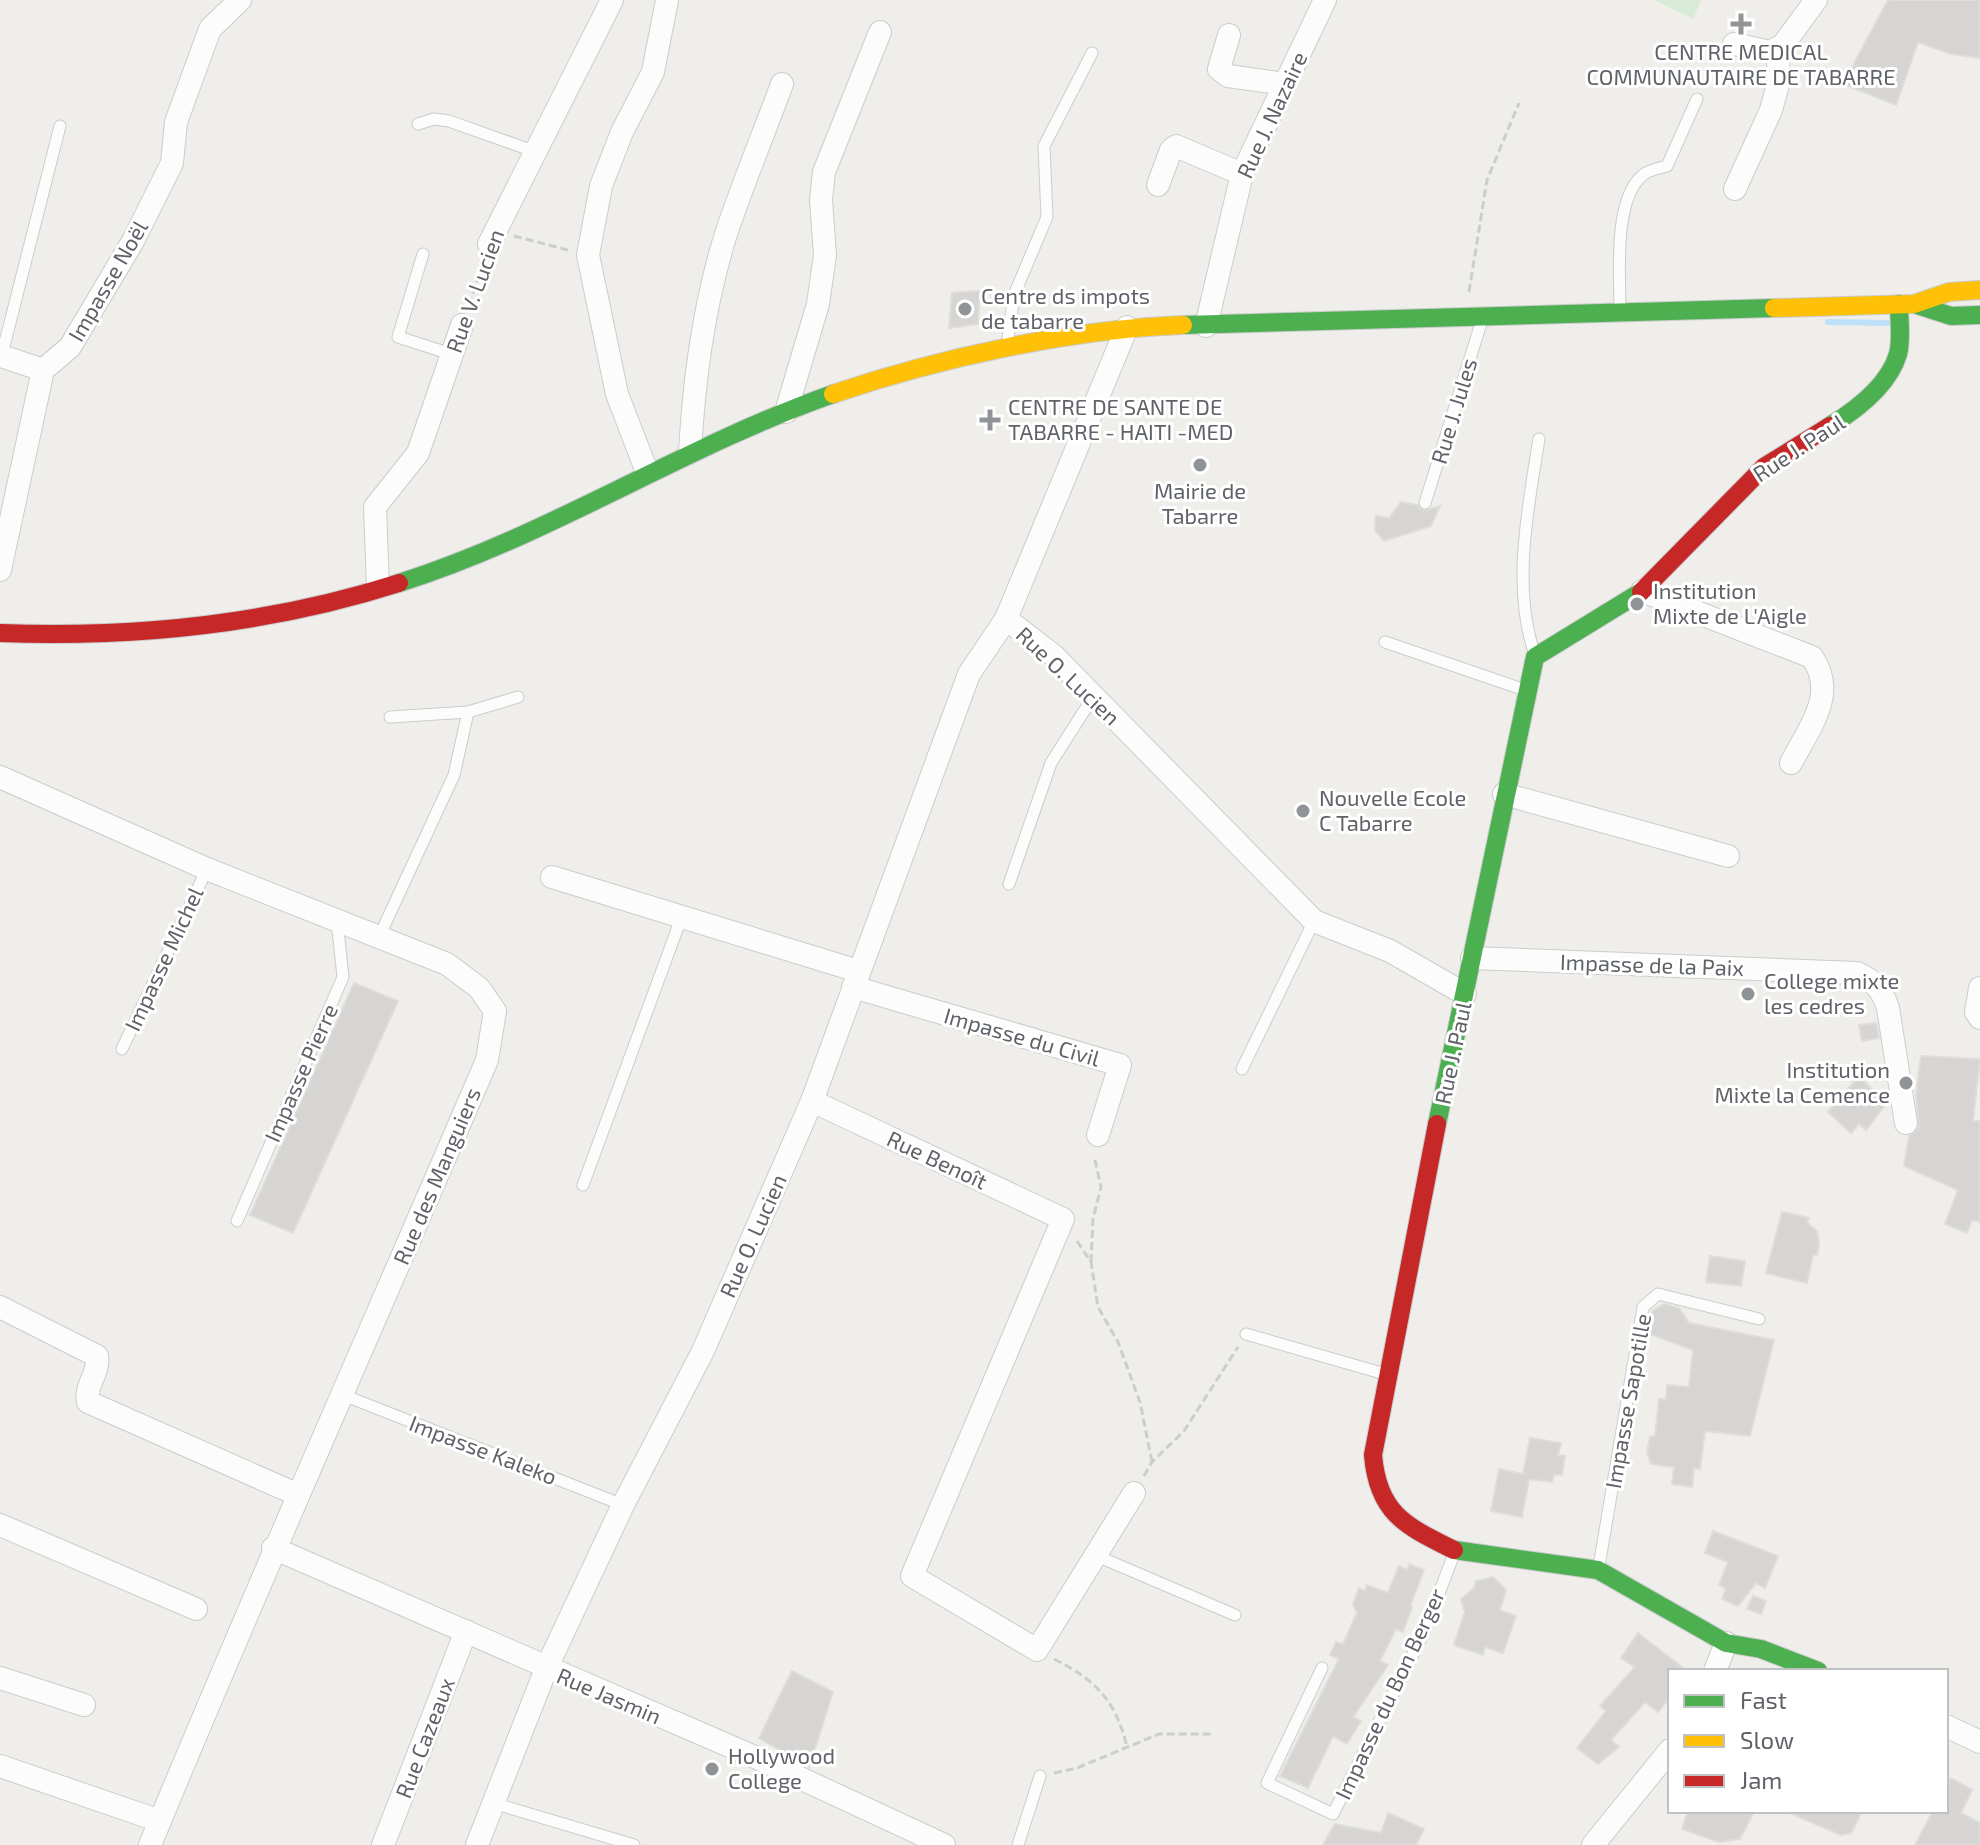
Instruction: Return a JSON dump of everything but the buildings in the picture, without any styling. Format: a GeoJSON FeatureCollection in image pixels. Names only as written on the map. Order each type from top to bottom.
{"type":"FeatureCollection","features":[{"type":"Feature","properties":{"kind":"main road"},"geometry":{"type":"LineString","coordinates":[[0,633],[46,637],[193,626],[287,611],[433,575],[563,518],[690,452],[838,392],[1006,350],[1127,327],[1907,304],[1949,292],[1980,290]]}},
{"type":"Feature","properties":{"kind":"main road"},"geometry":{"type":"LineString","coordinates":[[1907,304],[1951,316],[1980,315]]}},
{"type":"Feature","properties":{"kind":"main road","name":"Rue J. Paul"},"geometry":{"type":"LineString","coordinates":[[1813,1669],[1746,1644],[1726,1643],[1598,1570],[1455,1550],[1429,1540],[1392,1513],[1381,1493],[1373,1455],[1386,1374],[1504,794],[1535,657],[1642,591],[1764,467],[1857,409],[1879,388],[1893,368],[1907,304]]}},
{"type":"Feature","properties":{"kind":"street","name":"Impasse Noël"},"geometry":{"type":"LineString","coordinates":[[43,370],[70,347],[133,241],[172,163],[176,122],[210,29],[240,0]]}},
{"type":"Feature","properties":{"kind":"street","name":"Rue V. Lucien"},"geometry":{"type":"LineString","coordinates":[[492,238],[612,0]]}},
{"type":"Feature","properties":{"kind":"street"},"geometry":{"type":"LineString","coordinates":[[647,472],[617,394],[588,255],[601,186],[622,132],[653,72],[667,0]]}},
{"type":"Feature","properties":{"kind":"street","name":"Rue J. Nazaire"},"geometry":{"type":"LineString","coordinates":[[1206,326],[1242,174],[1325,0]]}},
{"type":"Feature","properties":{"kind":"street"},"geometry":{"type":"LineString","coordinates":[[1735,189],[1771,110],[1779,81],[1778,59],[1783,45],[1816,0]]}},
{"type":"Feature","properties":{"kind":"street"},"geometry":{"type":"LineString","coordinates":[[786,412],[818,304],[825,255],[821,200],[824,172],[880,32]]}},
{"type":"Feature","properties":{"kind":"street"},"geometry":{"type":"LineString","coordinates":[[1229,35],[1219,69],[1228,76],[1285,84]]}},
{"type":"Feature","properties":{"kind":"street"},"geometry":{"type":"LineString","coordinates":[[1734,44],[1770,52],[1783,45]]}},
{"type":"Feature","properties":{"kind":"street"},"geometry":{"type":"LineString","coordinates":[[690,452],[693,394],[708,305],[726,235],[782,84]]}},
{"type":"Feature","properties":{"kind":"street"},"geometry":{"type":"LineString","coordinates":[[1158,185],[1171,150],[1176,146],[1242,174]]}},
{"type":"Feature","properties":{"kind":"street","name":"Rue V. Lucien"},"geometry":{"type":"LineString","coordinates":[[378,587],[375,507],[418,453],[462,325]]}},
{"type":"Feature","properties":{"kind":"street","name":"Rue O. Lucien"},"geometry":{"type":"LineString","coordinates":[[477,1845],[546,1669],[623,1505],[703,1351],[812,1101],[969,674],[1006,619],[1127,327]]}},
{"type":"Feature","properties":{"kind":"street"},"geometry":{"type":"LineString","coordinates":[[0,570],[43,370],[1,358]]}},
{"type":"Feature","properties":{"kind":"street"},"geometry":{"type":"LineString","coordinates":[[1642,591],[1812,657],[1825,684],[1822,702],[1791,763]]}},
{"type":"Feature","properties":{"kind":"street","name":"Rue O. Lucien"},"geometry":{"type":"LineString","coordinates":[[1006,619],[1053,655],[1314,921],[1390,951],[1465,994]]}},
{"type":"Feature","properties":{"kind":"street","name":"Rue des Manguiers"},"geometry":{"type":"LineString","coordinates":[[0,777],[207,869],[447,964],[479,988],[495,1011],[487,1060],[343,1395],[296,1494],[150,1845]]}},
{"type":"Feature","properties":{"kind":"street"},"geometry":{"type":"LineString","coordinates":[[1504,794],[1728,856]]}},
{"type":"Feature","properties":{"kind":"street"},"geometry":{"type":"LineString","coordinates":[[552,877],[682,916],[856,979]]}},
{"type":"Feature","properties":{"kind":"street","name":"Impasse de la Paix"},"geometry":{"type":"LineString","coordinates":[[1472,958],[1857,973],[1872,980],[1885,1000],[1906,1123]]}},
{"type":"Feature","properties":{"kind":"street","name":"Impasse du Civil"},"geometry":{"type":"LineString","coordinates":[[856,979],[1120,1065],[1098,1135]]}},
{"type":"Feature","properties":{"kind":"street"},"geometry":{"type":"LineString","coordinates":[[1980,988],[1976,1012],[1980,1018]]}},
{"type":"Feature","properties":{"kind":"street","name":"Rue Benoît"},"geometry":{"type":"LineString","coordinates":[[812,1101],[1063,1219]]}},
{"type":"Feature","properties":{"kind":"street"},"geometry":{"type":"LineString","coordinates":[[1063,1219],[912,1576],[1037,1650],[1134,1493]]}},
{"type":"Feature","properties":{"kind":"street"},"geometry":{"type":"LineString","coordinates":[[0,1307],[97,1356],[99,1365],[86,1395],[88,1402],[296,1494]]}},
{"type":"Feature","properties":{"kind":"street"},"geometry":{"type":"LineString","coordinates":[[0,1525],[196,1609]]}},
{"type":"Feature","properties":{"kind":"street","name":"Rue Jasmin"},"geometry":{"type":"LineString","coordinates":[[273,1548],[757,1758],[944,1845]]}},
{"type":"Feature","properties":{"kind":"street","name":"Rue Cazeaux"},"geometry":{"type":"LineString","coordinates":[[383,1845],[466,1631]]}},
{"type":"Feature","properties":{"kind":"street"},"geometry":{"type":"LineString","coordinates":[[1716,1669],[1726,1643]]}},
{"type":"Feature","properties":{"kind":"street"},"geometry":{"type":"LineString","coordinates":[[0,1678],[84,1705]]}},
{"type":"Feature","properties":{"kind":"street"},"geometry":{"type":"LineString","coordinates":[[1948,1727],[1980,1742]]}},
{"type":"Feature","properties":{"kind":"street"},"geometry":{"type":"LineString","coordinates":[[1593,1845],[1668,1752]]}},
{"type":"Feature","properties":{"kind":"street"},"geometry":{"type":"LineString","coordinates":[[0,1766],[160,1821]]}},
{"type":"Feature","properties":{"kind":"lane"},"geometry":{"type":"LineString","coordinates":[[1006,350],[1014,295],[1047,217],[1044,146],[1092,53]]}},
{"type":"Feature","properties":{"kind":"lane"},"geometry":{"type":"LineString","coordinates":[[1620,314],[1621,235],[1626,203],[1643,175],[1667,166],[1697,99]]}},
{"type":"Feature","properties":{"kind":"lane"},"geometry":{"type":"LineString","coordinates":[[418,124],[434,119],[449,121],[536,152]]}},
{"type":"Feature","properties":{"kind":"lane"},"geometry":{"type":"LineString","coordinates":[[1,358],[60,126]]}},
{"type":"Feature","properties":{"kind":"lane"},"geometry":{"type":"LineString","coordinates":[[423,254],[398,337],[451,354]]}},
{"type":"Feature","properties":{"kind":"lane","name":"Rue J. Jules"},"geometry":{"type":"LineString","coordinates":[[1425,503],[1474,319]]}},
{"type":"Feature","properties":{"kind":"lane"},"geometry":{"type":"LineString","coordinates":[[1535,657],[1526,628],[1523,578],[1539,439]]}},
{"type":"Feature","properties":{"kind":"lane"},"geometry":{"type":"LineString","coordinates":[[1385,642],[1526,690]]}},
{"type":"Feature","properties":{"kind":"lane"},"geometry":{"type":"LineString","coordinates":[[390,717],[468,712],[518,697]]}},
{"type":"Feature","properties":{"kind":"lane"},"geometry":{"type":"LineString","coordinates":[[1009,884],[1051,763],[1093,697]]}},
{"type":"Feature","properties":{"kind":"lane"},"geometry":{"type":"LineString","coordinates":[[379,937],[454,775],[468,712]]}},
{"type":"Feature","properties":{"kind":"lane","name":"Impasse Michel"},"geometry":{"type":"LineString","coordinates":[[122,1049],[207,869]]}},
{"type":"Feature","properties":{"kind":"lane"},"geometry":{"type":"LineString","coordinates":[[583,1185],[682,916]]}},
{"type":"Feature","properties":{"kind":"lane","name":"Impasse Pierre"},"geometry":{"type":"LineString","coordinates":[[237,1221],[343,977],[337,921]]}},
{"type":"Feature","properties":{"kind":"lane"},"geometry":{"type":"LineString","coordinates":[[1242,1069],[1314,921]]}},
{"type":"Feature","properties":{"kind":"lane","name":"Impasse Sapotille"},"geometry":{"type":"LineString","coordinates":[[1598,1570],[1643,1307],[1658,1294],[1759,1319]]}},
{"type":"Feature","properties":{"kind":"lane"},"geometry":{"type":"LineString","coordinates":[[1246,1334],[1386,1374]]}},
{"type":"Feature","properties":{"kind":"lane","name":"Impasse Kaleko"},"geometry":{"type":"LineString","coordinates":[[343,1395],[623,1505]]}},
{"type":"Feature","properties":{"kind":"lane","name":"Impasse du Bon Berger"},"geometry":{"type":"LineString","coordinates":[[1322,1668],[1267,1783],[1333,1814],[1426,1628],[1455,1550]]}},
{"type":"Feature","properties":{"kind":"lane"},"geometry":{"type":"LineString","coordinates":[[1097,1556],[1235,1615]]}},
{"type":"Feature","properties":{"kind":"lane"},"geometry":{"type":"LineString","coordinates":[[1018,1845],[1040,1776]]}},
{"type":"Feature","properties":{"kind":"lane"},"geometry":{"type":"LineString","coordinates":[[493,1803],[634,1845]]}},
{"type":"Feature","properties":{"kind":"path"},"geometry":{"type":"LineString","coordinates":[[1474,319],[1487,180],[1519,103]]}},
{"type":"Feature","properties":{"kind":"path"},"geometry":{"type":"LineString","coordinates":[[492,238],[588,255]]}},
{"type":"Feature","properties":{"kind":"path","name":"Rue V. Lucien"},"geometry":{"type":"LineString","coordinates":[[462,325],[492,238]]}},
{"type":"Feature","properties":{"kind":"path"},"geometry":{"type":"LineString","coordinates":[[1098,1135],[1093,1158],[1101,1187],[1093,1219],[1091,1262],[1098,1307],[1118,1342],[1140,1402],[1152,1462]]}},
{"type":"Feature","properties":{"kind":"path"},"geometry":{"type":"LineString","coordinates":[[1063,1219],[1091,1262]]}},
{"type":"Feature","properties":{"kind":"path"},"geometry":{"type":"LineString","coordinates":[[1134,1493],[1152,1462],[1184,1431],[1246,1334]]}},
{"type":"Feature","properties":{"kind":"path"},"geometry":{"type":"LineString","coordinates":[[1037,1650],[1083,1673],[1119,1715],[1127,1747]]}},
{"type":"Feature","properties":{"kind":"path"},"geometry":{"type":"LineString","coordinates":[[1040,1776],[1077,1768],[1159,1734],[1211,1734]]}},
{"type":"Feature","properties":{"kind":"green space"},"geometry":{"type":"Polygon","coordinates":[[[1654,0],[1701,0],[1693,19],[1654,0]]]}},
{"type":"Feature","properties":{"kind":"waterway"},"geometry":{"type":"LineString","coordinates":[[1828,322],[1889,323]]}},
{"type":"Feature","properties":{"kind":"traffic: fast"},"geometry":{"type":"LineString","coordinates":[[1830,426],[1870,396],[1894,365],[1900,342],[1899,304]]}},
{"type":"Feature","properties":{"kind":"traffic: fast"},"geometry":{"type":"LineString","coordinates":[[1914,304],[1951,316],[1980,315]]}},
{"type":"Feature","properties":{"kind":"traffic: fast"},"geometry":{"type":"LineString","coordinates":[[1183,325],[1774,308]]}},
{"type":"Feature","properties":{"kind":"traffic: fast"},"geometry":{"type":"LineString","coordinates":[[399,583],[510,541],[724,439],[833,394]]}},
{"type":"Feature","properties":{"kind":"traffic: fast"},"geometry":{"type":"LineString","coordinates":[[1437,1124],[1535,657],[1641,592]]}},
{"type":"Feature","properties":{"kind":"traffic: fast"},"geometry":{"type":"LineString","coordinates":[[1454,1550],[1598,1570],[1726,1643],[1761,1649],[1813,1669]]}},
{"type":"Feature","properties":{"kind":"traffic: slow"},"geometry":{"type":"LineString","coordinates":[[1774,308],[1914,304],[1949,292],[1980,290]]}},
{"type":"Feature","properties":{"kind":"traffic: slow"},"geometry":{"type":"LineString","coordinates":[[833,394],[961,357],[1051,339],[1183,325]]}},
{"type":"Feature","properties":{"kind":"traffic: jam"},"geometry":{"type":"LineString","coordinates":[[1641,592],[1764,467],[1830,426]]}},
{"type":"Feature","properties":{"kind":"traffic: jam"},"geometry":{"type":"LineString","coordinates":[[0,633],[101,633],[202,625],[302,609],[399,583]]}},
{"type":"Feature","properties":{"kind":"traffic: jam"},"geometry":{"type":"LineString","coordinates":[[1437,1124],[1373,1455],[1381,1491],[1397,1516],[1454,1550]]}},
{"type":"Feature","properties":{"kind":"place","name":"CENTRE MEDICAL COMMUNAUTAIRE DE TABARRE"},"geometry":{"type":"Point","coordinates":[1741,24]}},
{"type":"Feature","properties":{"kind":"place","name":"Centre ds impots de tabarre"},"geometry":{"type":"Point","coordinates":[965,309]}},
{"type":"Feature","properties":{"kind":"place","name":"CENTRE DE SANTE DE TABARRE - HAITI -MED"},"geometry":{"type":"Point","coordinates":[990,420]}},
{"type":"Feature","properties":{"kind":"place","name":"Mairie de Tabarre"},"geometry":{"type":"Point","coordinates":[1200,465]}},
{"type":"Feature","properties":{"kind":"place","name":"Institution Mixte de L'Aigle"},"geometry":{"type":"Point","coordinates":[1637,604]}},
{"type":"Feature","properties":{"kind":"place","name":"Nouvelle Ecole C Tabarre"},"geometry":{"type":"Point","coordinates":[1303,811]}},
{"type":"Feature","properties":{"kind":"place","name":"College mixte les cedres"},"geometry":{"type":"Point","coordinates":[1748,994]}},
{"type":"Feature","properties":{"kind":"place","name":"Institution Mixte la Cemence"},"geometry":{"type":"Point","coordinates":[1906,1083]}},
{"type":"Feature","properties":{"kind":"place","name":"Hollywood College"},"geometry":{"type":"Point","coordinates":[712,1769]}}]}
